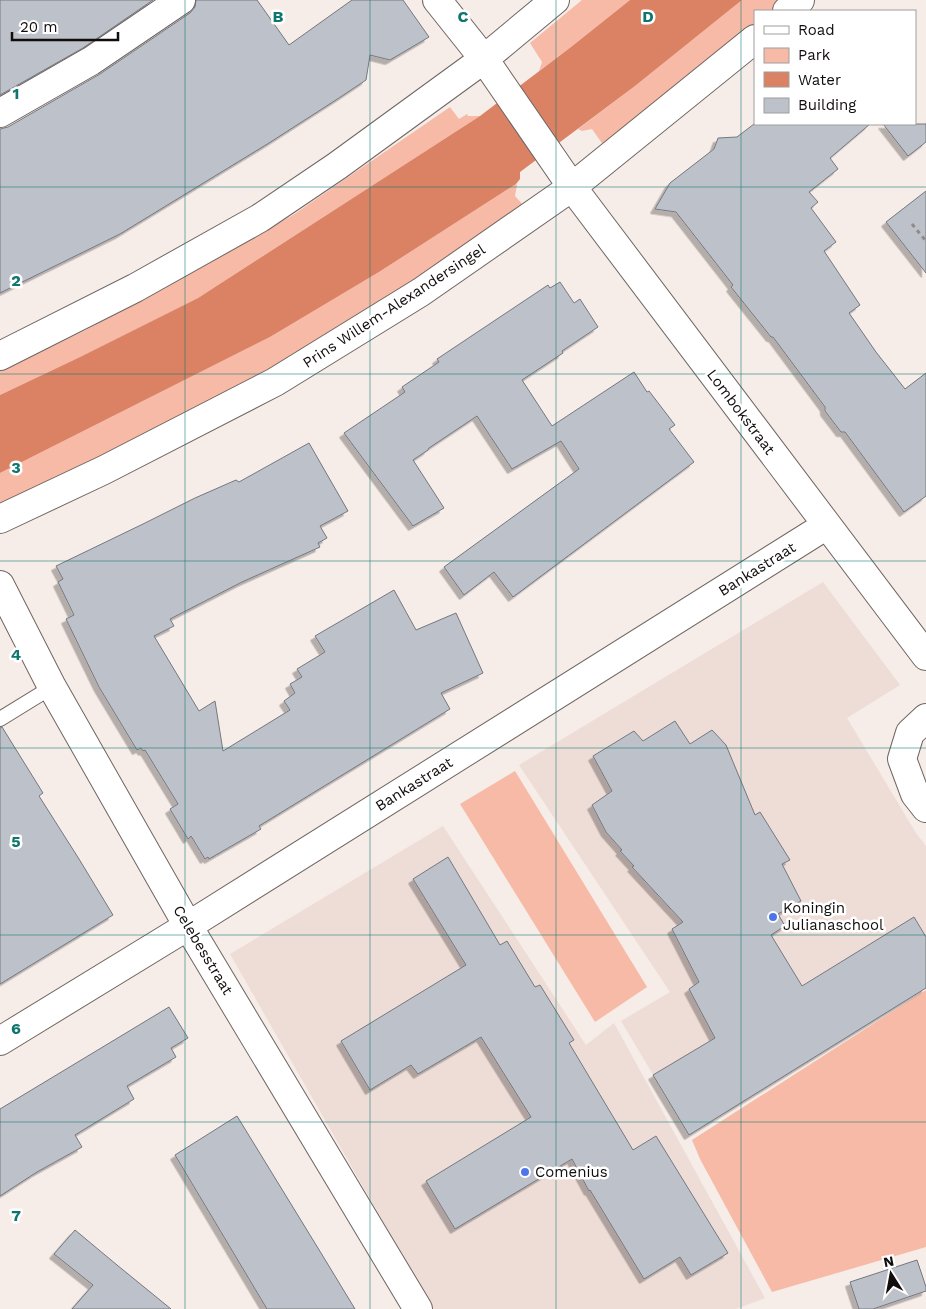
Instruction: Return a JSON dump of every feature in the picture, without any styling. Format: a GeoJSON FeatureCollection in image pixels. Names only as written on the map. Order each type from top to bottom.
{"type":"FeatureCollection","features":[{"type":"Feature","properties":{"kind":"street"},"geometry":{"type":"LineString","coordinates":[[0,113],[91,60],[181,0]]}},
{"type":"Feature","properties":{"kind":"street"},"geometry":{"type":"LineString","coordinates":[[437,0],[484,59],[565,177]]}},
{"type":"Feature","properties":{"kind":"street"},"geometry":{"type":"LineString","coordinates":[[0,356],[135,288],[260,218],[337,166],[484,59],[555,0]]}},
{"type":"Feature","properties":{"kind":"street"},"geometry":{"type":"LineString","coordinates":[[788,10],[800,0]]}},
{"type":"Feature","properties":{"kind":"street","name":"Prins Willem-Alexandersingel"},"geometry":{"type":"LineString","coordinates":[[0,520],[104,470],[275,382],[421,292],[565,177],[754,39]]}},
{"type":"Feature","properties":{"kind":"street","name":"Lombokstraat"},"geometry":{"type":"LineString","coordinates":[[565,177],[926,656]]}},
{"type":"Feature","properties":{"kind":"street","name":"Bankastraat"},"geometry":{"type":"LineString","coordinates":[[0,1041],[188,926],[827,525]]}},
{"type":"Feature","properties":{"kind":"street","name":"Celebesstraat"},"geometry":{"type":"LineString","coordinates":[[0,584],[52,687],[188,926],[418,1309]]}},
{"type":"Feature","properties":{"kind":"street"},"geometry":{"type":"LineString","coordinates":[[926,718],[910,733],[902,759],[915,794],[926,808]]}},
{"type":"Feature","properties":{"kind":"lane"},"geometry":{"type":"LineString","coordinates":[[0,719],[52,687]]}},
{"type":"Feature","properties":{"kind":"path"},"geometry":{"type":"LineString","coordinates":[[912,224],[926,241]]}},
{"type":"Feature","properties":{"kind":"shaded area","name":"Koningin Julianaschool"},"geometry":{"type":"Polygon","coordinates":[[[823,582],[900,685],[847,718],[916,833],[926,846],[926,988],[689,1135],[621,1021],[670,992],[519,765],[823,582]]]}},
{"type":"Feature","properties":{"kind":"shaded area","name":"Comenius"},"geometry":{"type":"Polygon","coordinates":[[[443,826],[586,1045],[614,1023],[765,1298],[736,1309],[433,1309],[230,954],[443,826]]]}},
{"type":"Feature","properties":{"kind":"green space"},"geometry":{"type":"Polygon","coordinates":[[[582,0],[630,0],[539,71],[542,62],[530,43],[582,0]]]}},
{"type":"Feature","properties":{"kind":"green space"},"geometry":{"type":"Polygon","coordinates":[[[742,0],[785,0],[772,10],[754,10],[754,25],[604,146],[592,129],[582,131],[578,129],[742,0]]]}},
{"type":"Feature","properties":{"kind":"green space"},"geometry":{"type":"Polygon","coordinates":[[[450,107],[459,119],[467,114],[468,116],[480,116],[198,298],[0,395],[0,371],[86,330],[293,215],[450,107]]]}},
{"type":"Feature","properties":{"kind":"green space"},"geometry":{"type":"Polygon","coordinates":[[[516,184],[515,196],[524,206],[391,297],[271,370],[117,449],[0,506],[0,473],[270,337],[379,272],[516,184]]]}},
{"type":"Feature","properties":{"kind":"green space"},"geometry":{"type":"Polygon","coordinates":[[[515,771],[647,987],[595,1022],[460,804],[515,771]]]}},
{"type":"Feature","properties":{"kind":"green space"},"geometry":{"type":"Polygon","coordinates":[[[926,990],[926,1247],[772,1292],[700,1159],[692,1140],[926,990]]]}},
{"type":"Feature","properties":{"kind":"water"},"geometry":{"type":"Polygon","coordinates":[[[630,0],[742,0],[635,86],[520,172],[520,179],[516,184],[379,272],[270,337],[0,473],[0,395],[198,298],[480,116],[630,0]]]}},
{"type":"Feature","properties":{"kind":"building"},"geometry":{"type":"Polygon","coordinates":[[[0,0],[153,0],[83,48],[0,95],[0,0]]]}},
{"type":"Feature","properties":{"kind":"building"},"geometry":{"type":"Polygon","coordinates":[[[196,0],[257,0],[289,45],[352,0],[403,0],[429,37],[390,60],[370,55],[366,80],[339,98],[120,234],[0,293],[0,129],[8,127],[100,74],[190,13],[195,7],[196,0]]]}},
{"type":"Feature","properties":{"kind":"building"},"geometry":{"type":"Polygon","coordinates":[[[754,124],[869,125],[830,158],[838,169],[809,192],[818,202],[811,208],[836,242],[824,251],[860,305],[849,313],[905,389],[926,373],[926,496],[904,512],[845,432],[841,432],[825,411],[825,407],[773,337],[771,337],[731,287],[733,285],[676,212],[655,209],[670,183],[714,149],[718,138],[737,137],[754,124]]]}},
{"type":"Feature","properties":{"kind":"building"},"geometry":{"type":"Polygon","coordinates":[[[926,124],[926,142],[908,156],[884,125],[926,124]]]}},
{"type":"Feature","properties":{"kind":"building"},"geometry":{"type":"Polygon","coordinates":[[[926,191],[926,273],[886,222],[926,191]]]}},
{"type":"Feature","properties":{"kind":"building"},"geometry":{"type":"Polygon","coordinates":[[[560,282],[574,303],[580,299],[598,327],[522,380],[552,426],[634,372],[647,392],[649,391],[675,425],[669,429],[694,462],[513,597],[494,572],[464,595],[444,567],[579,469],[561,441],[512,469],[477,416],[413,460],[444,508],[413,526],[344,433],[405,392],[402,387],[439,362],[437,359],[548,285],[550,288],[560,282]]]}},
{"type":"Feature","properties":{"kind":"building"},"geometry":{"type":"Polygon","coordinates":[[[309,443],[348,511],[320,526],[327,538],[318,543],[320,547],[242,582],[170,619],[174,626],[154,636],[199,711],[215,701],[223,751],[290,710],[284,701],[295,693],[290,684],[302,677],[297,669],[325,652],[315,636],[394,590],[416,630],[456,613],[483,673],[441,693],[450,709],[259,826],[261,829],[209,859],[208,857],[205,859],[191,836],[188,839],[170,809],[178,804],[145,750],[143,751],[141,748],[137,750],[99,687],[66,619],[74,615],[58,582],[63,579],[56,566],[195,498],[236,480],[239,482],[309,443]]]}},
{"type":"Feature","properties":{"kind":"building"},"geometry":{"type":"Polygon","coordinates":[[[675,721],[690,744],[712,730],[726,745],[755,815],[760,812],[790,860],[782,864],[801,901],[778,914],[785,926],[771,935],[802,986],[914,917],[926,937],[926,988],[689,1135],[653,1075],[715,1038],[689,989],[699,982],[672,929],[683,922],[632,867],[634,866],[606,832],[592,805],[612,791],[593,756],[634,731],[643,741],[675,721]]]}},
{"type":"Feature","properties":{"kind":"building"},"geometry":{"type":"Polygon","coordinates":[[[2,727],[43,793],[39,796],[113,915],[0,984],[0,728],[2,727]]]}},
{"type":"Feature","properties":{"kind":"building"},"geometry":{"type":"Polygon","coordinates":[[[448,857],[500,945],[507,941],[535,987],[540,985],[574,1040],[569,1043],[633,1150],[656,1136],[728,1253],[691,1275],[680,1257],[644,1279],[589,1191],[572,1159],[455,1229],[426,1181],[531,1117],[481,1037],[418,1074],[411,1065],[370,1090],[341,1041],[466,965],[413,879],[448,857]]]}},
{"type":"Feature","properties":{"kind":"building"},"geometry":{"type":"Polygon","coordinates":[[[169,1007],[188,1038],[171,1048],[176,1057],[127,1086],[134,1099],[75,1135],[82,1147],[37,1172],[0,1196],[0,1109],[169,1007]]]}},
{"type":"Feature","properties":{"kind":"building"},"geometry":{"type":"Polygon","coordinates":[[[237,1116],[355,1309],[267,1309],[175,1155],[237,1116]]]}},
{"type":"Feature","properties":{"kind":"building"},"geometry":{"type":"Polygon","coordinates":[[[75,1230],[171,1309],[72,1309],[93,1285],[54,1254],[75,1230]]]}},
{"type":"Feature","properties":{"kind":"building"},"geometry":{"type":"Polygon","coordinates":[[[917,1260],[926,1291],[873,1309],[859,1309],[850,1282],[917,1260]]]}},
{"type":"Feature","properties":{"kind":"place","name":"Koningin Julianaschool"},"geometry":{"type":"Point","coordinates":[773,917]}},
{"type":"Feature","properties":{"kind":"place","name":"Comenius"},"geometry":{"type":"Point","coordinates":[525,1172]}}]}
